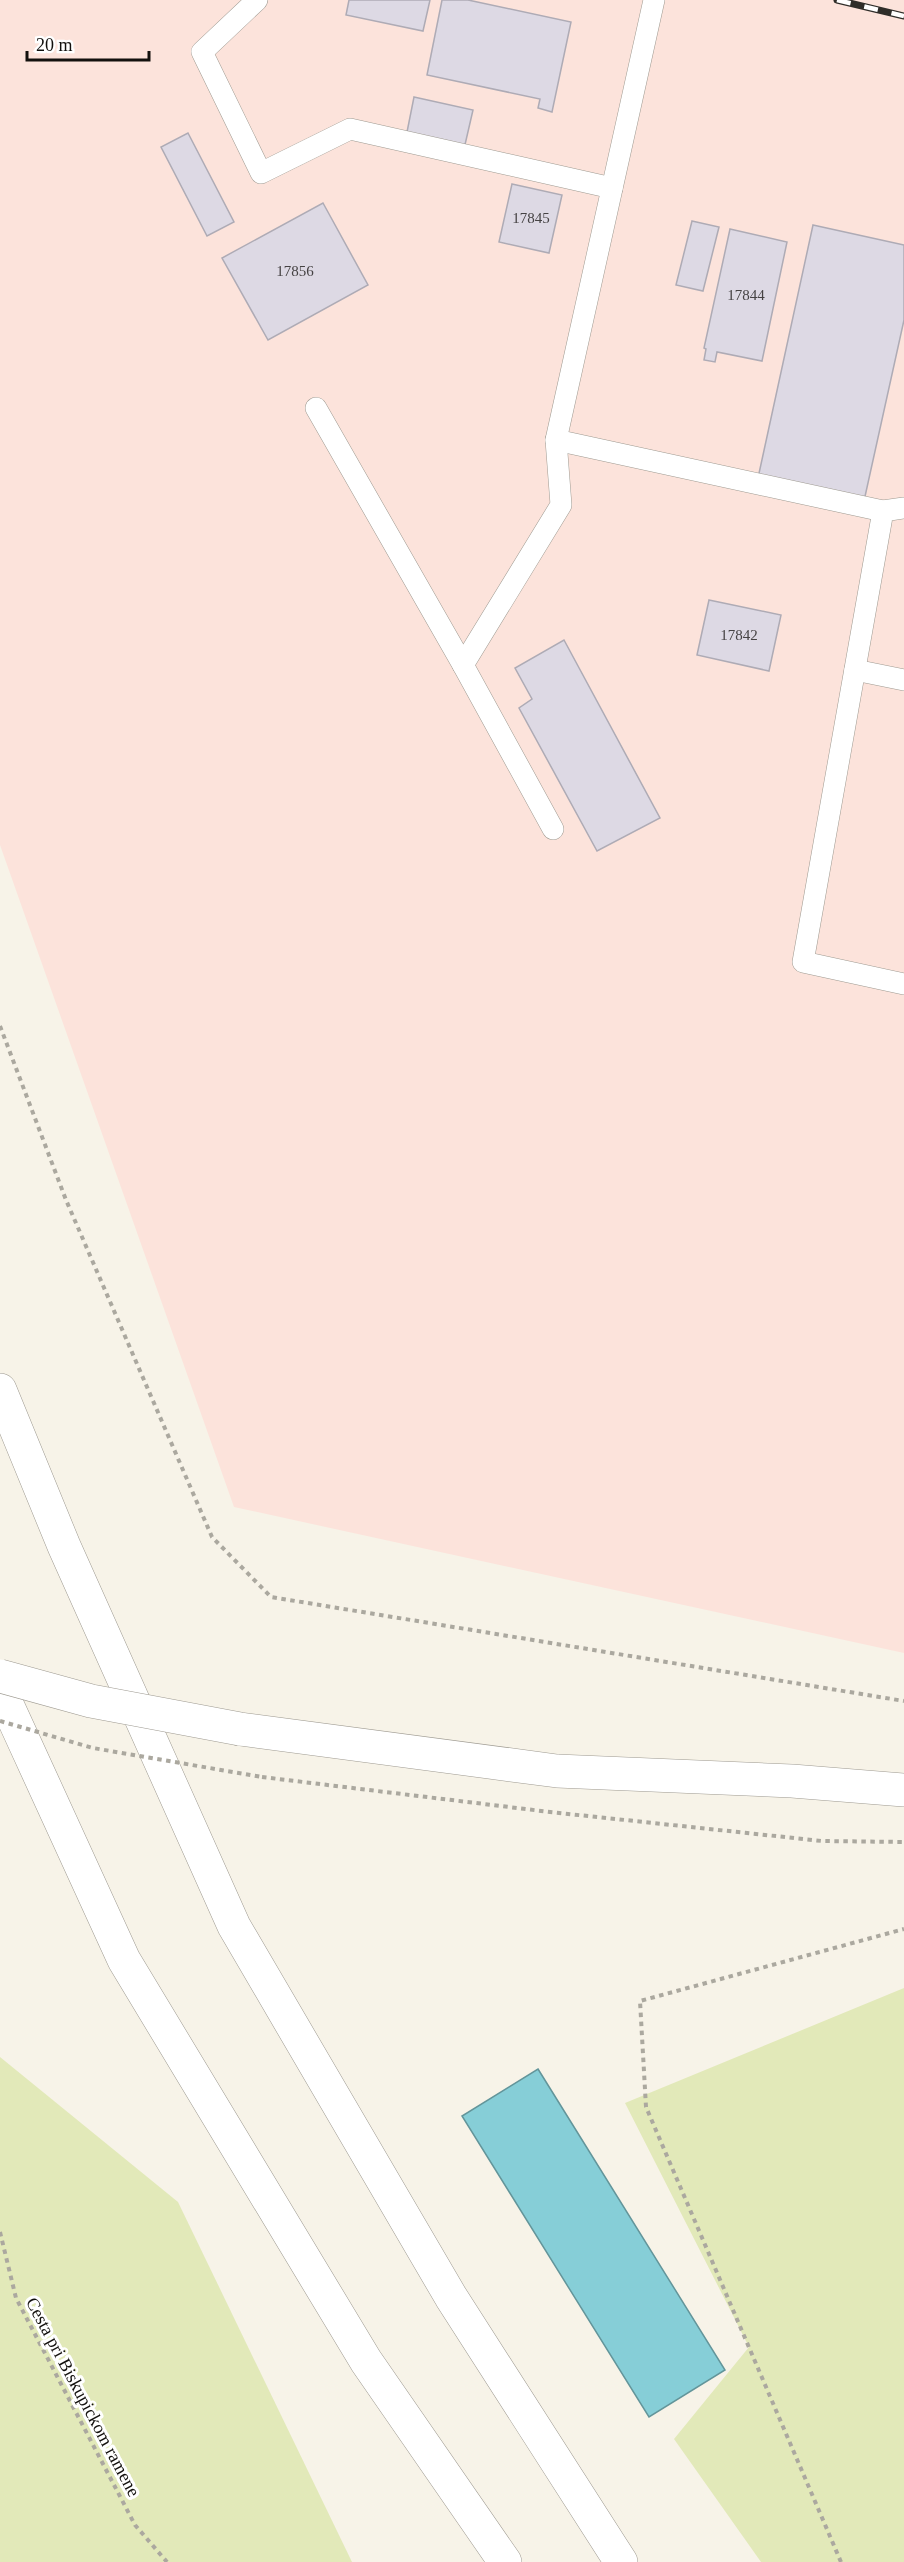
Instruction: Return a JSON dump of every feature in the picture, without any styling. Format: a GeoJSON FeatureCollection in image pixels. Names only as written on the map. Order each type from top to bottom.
{"type":"FeatureCollection","features":[{"type":"Feature","properties":{"kind":"main road"},"geometry":{"type":"LineString","coordinates":[[0,1390],[64,1546],[234,1926],[451,2297],[621,2562]]}},
{"type":"Feature","properties":{"kind":"main road"},"geometry":{"type":"LineString","coordinates":[[0,1676],[91,1701],[240,1729],[557,1771],[792,1781],[904,1790]]}},
{"type":"Feature","properties":{"kind":"main road"},"geometry":{"type":"LineString","coordinates":[[0,1689],[124,1960],[366,2361],[505,2562]]}},
{"type":"Feature","properties":{"kind":"lane"},"geometry":{"type":"LineString","coordinates":[[257,0],[202,52],[261,172],[351,129],[612,188]]}},
{"type":"Feature","properties":{"kind":"lane"},"geometry":{"type":"LineString","coordinates":[[463,665],[561,505],[556,440],[612,188],[648,1]]}},
{"type":"Feature","properties":{"kind":"lane"},"geometry":{"type":"LineString","coordinates":[[316,408],[463,665],[553,829]]}},
{"type":"Feature","properties":{"kind":"lane"},"geometry":{"type":"LineString","coordinates":[[556,440],[883,511],[904,508]]}},
{"type":"Feature","properties":{"kind":"lane"},"geometry":{"type":"LineString","coordinates":[[883,511],[803,962],[904,984]]}},
{"type":"Feature","properties":{"kind":"lane"},"geometry":{"type":"LineString","coordinates":[[855,670],[904,680]]}},
{"type":"Feature","properties":{"kind":"path"},"geometry":{"type":"LineString","coordinates":[[0,1026],[66,1200],[212,1538],[271,1597],[904,1701]]}},
{"type":"Feature","properties":{"kind":"path"},"geometry":{"type":"LineString","coordinates":[[0,1720],[93,1748],[262,1777],[550,1812],[822,1841],[904,1842]]}},
{"type":"Feature","properties":{"kind":"path"},"geometry":{"type":"LineString","coordinates":[[841,2562],[646,2107],[640,2001],[904,1929]]}},
{"type":"Feature","properties":{"kind":"path","name":"Cesta pri Biskupickom ramene"},"geometry":{"type":"LineString","coordinates":[[0,2232],[16,2298],[135,2525],[167,2562]]}},
{"type":"Feature","properties":{"kind":"shaded area"},"geometry":{"type":"Polygon","coordinates":[[[0,0],[904,0],[904,1653],[234,1507],[0,845],[0,0]]]}},
{"type":"Feature","properties":{"kind":"green space"},"geometry":{"type":"Polygon","coordinates":[[[904,1988],[904,2562],[761,2562],[674,2439],[749,2347],[625,2103],[904,1988]]]}},
{"type":"Feature","properties":{"kind":"green space"},"geometry":{"type":"Polygon","coordinates":[[[0,2057],[178,2202],[352,2562],[0,2562],[0,2057]]]}},
{"type":"Feature","properties":{"kind":"water"},"geometry":{"type":"Polygon","coordinates":[[[538,2069],[725,2370],[649,2417],[462,2116],[538,2069]]]}},
{"type":"Feature","properties":{"kind":"building"},"geometry":{"type":"Polygon","coordinates":[[[349,0],[430,0],[423,31],[346,15],[349,0]]]}},
{"type":"Feature","properties":{"kind":"building"},"geometry":{"type":"Polygon","coordinates":[[[442,0],[468,0],[571,22],[552,112],[538,108],[540,99],[427,75],[442,0]]]}},
{"type":"Feature","properties":{"kind":"building"},"geometry":{"type":"Polygon","coordinates":[[[414,97],[473,110],[464,149],[406,137],[414,97]]]}},
{"type":"Feature","properties":{"kind":"building"},"geometry":{"type":"Polygon","coordinates":[[[188,133],[234,222],[207,236],[161,147],[188,133]]]}},
{"type":"Feature","properties":{"kind":"building"},"geometry":{"type":"Polygon","coordinates":[[[512,184],[562,195],[549,253],[499,242],[512,184]]]}},
{"type":"Feature","properties":{"kind":"building"},"geometry":{"type":"Polygon","coordinates":[[[323,203],[368,285],[268,340],[222,258],[323,203]]]}},
{"type":"Feature","properties":{"kind":"building"},"geometry":{"type":"Polygon","coordinates":[[[692,221],[719,227],[703,291],[676,285],[692,221]]]}},
{"type":"Feature","properties":{"kind":"building"},"geometry":{"type":"Polygon","coordinates":[[[813,225],[904,245],[904,320],[864,501],[758,478],[813,225]]]}},
{"type":"Feature","properties":{"kind":"building"},"geometry":{"type":"Polygon","coordinates":[[[730,229],[787,242],[762,361],[717,352],[715,362],[704,360],[706,349],[704,348],[730,229]]]}},
{"type":"Feature","properties":{"kind":"building"},"geometry":{"type":"Polygon","coordinates":[[[709,600],[781,615],[769,671],[697,655],[709,600]]]}},
{"type":"Feature","properties":{"kind":"building"},"geometry":{"type":"Polygon","coordinates":[[[564,640],[660,818],[597,851],[519,708],[532,699],[515,668],[564,640]]]}},
{"type":"Feature","properties":{"kind":"railway"},"geometry":{"type":"LineString","coordinates":[[837,0],[904,16]]}}]}
